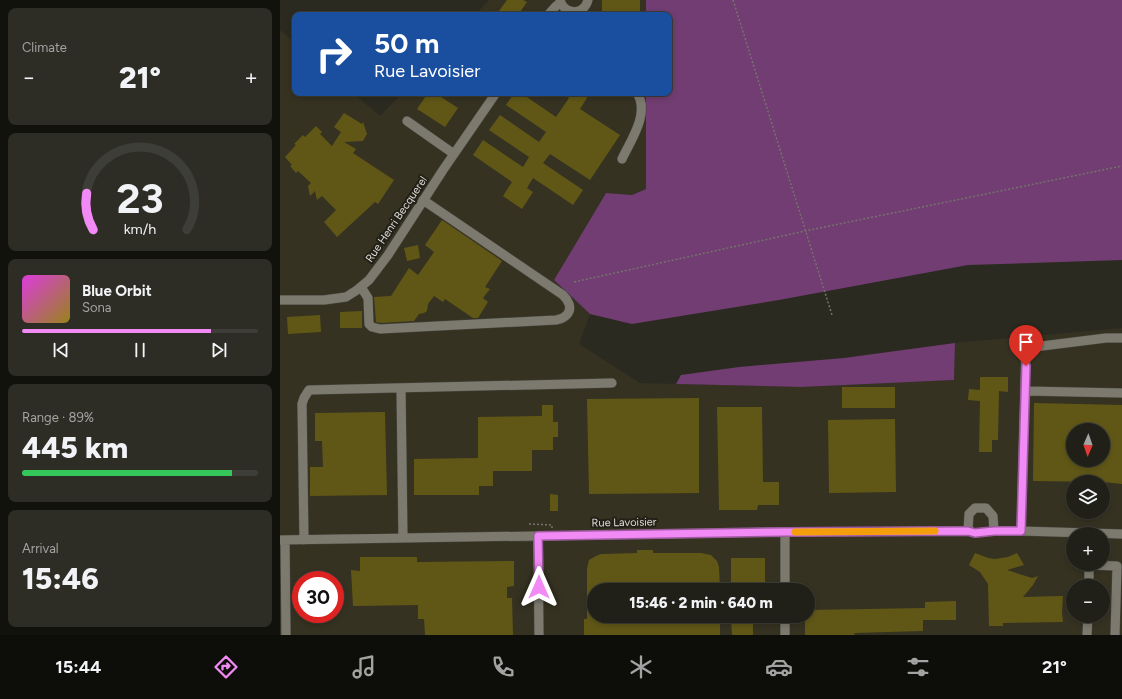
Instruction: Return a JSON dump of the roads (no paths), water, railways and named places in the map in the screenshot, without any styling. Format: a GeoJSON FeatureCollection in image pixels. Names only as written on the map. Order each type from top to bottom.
{"type":"FeatureCollection","features":[{"type":"Feature","properties":{"kind":"street"},"geometry":{"type":"LineString","coordinates":[[551,12],[560,2],[567,10],[577,12],[585,7],[588,0]]}},
{"type":"Feature","properties":{"kind":"street","name":"Rue Henri Becquerel"},"geometry":{"type":"LineString","coordinates":[[280,300],[324,300],[346,297],[369,280],[388,255],[423,200],[494,96]]}},
{"type":"Feature","properties":{"kind":"street"},"geometry":{"type":"LineString","coordinates":[[622,159],[640,121],[642,109],[639,96]]}},
{"type":"Feature","properties":{"kind":"street"},"geometry":{"type":"LineString","coordinates":[[407,121],[454,154]]}},
{"type":"Feature","properties":{"kind":"street"},"geometry":{"type":"LineString","coordinates":[[361,287],[368,298],[369,324],[372,327],[380,329],[556,320],[566,316],[569,303],[563,295],[423,200]]}},
{"type":"Feature","properties":{"kind":"street"},"geometry":{"type":"LineString","coordinates":[[1021,531],[1026,348],[1106,338],[1122,338]]}},
{"type":"Feature","properties":{"kind":"street"},"geometry":{"type":"LineString","coordinates":[[304,540],[302,404],[309,390],[612,383]]}},
{"type":"Feature","properties":{"kind":"street"},"geometry":{"type":"LineString","coordinates":[[401,388],[403,538]]}},
{"type":"Feature","properties":{"kind":"street"},"geometry":{"type":"LineString","coordinates":[[1026,391],[1122,393]]}},
{"type":"Feature","properties":{"kind":"street"},"geometry":{"type":"LineString","coordinates":[[968,531],[969,514],[975,508],[986,508],[993,516],[994,531]]}},
{"type":"Feature","properties":{"kind":"street","name":"Rue Lavoisier"},"geometry":{"type":"LineString","coordinates":[[283,540],[785,532],[968,531],[975,533],[1021,531],[1066,532]]}},
{"type":"Feature","properties":{"kind":"street"},"geometry":{"type":"LineString","coordinates":[[785,532],[785,583]]}},
{"type":"Feature","properties":{"kind":"street","name":"Rue Lavoisier"},"geometry":{"type":"LineString","coordinates":[[1110,534],[1122,534]]}},
{"type":"Feature","properties":{"kind":"street"},"geometry":{"type":"LineString","coordinates":[[538,536],[539,635]]}},
{"type":"Feature","properties":{"kind":"street"},"geometry":{"type":"LineString","coordinates":[[283,540],[286,635]]}},
{"type":"Feature","properties":{"kind":"street"},"geometry":{"type":"LineString","coordinates":[[1110,566],[1117,566],[1116,635]]}},
{"type":"Feature","properties":{"kind":"street"},"geometry":{"type":"LineString","coordinates":[[785,623],[785,635]]}},
{"type":"Feature","properties":{"kind":"street"},"geometry":{"type":"LineString","coordinates":[[1087,635],[1088,623]]}}]}
